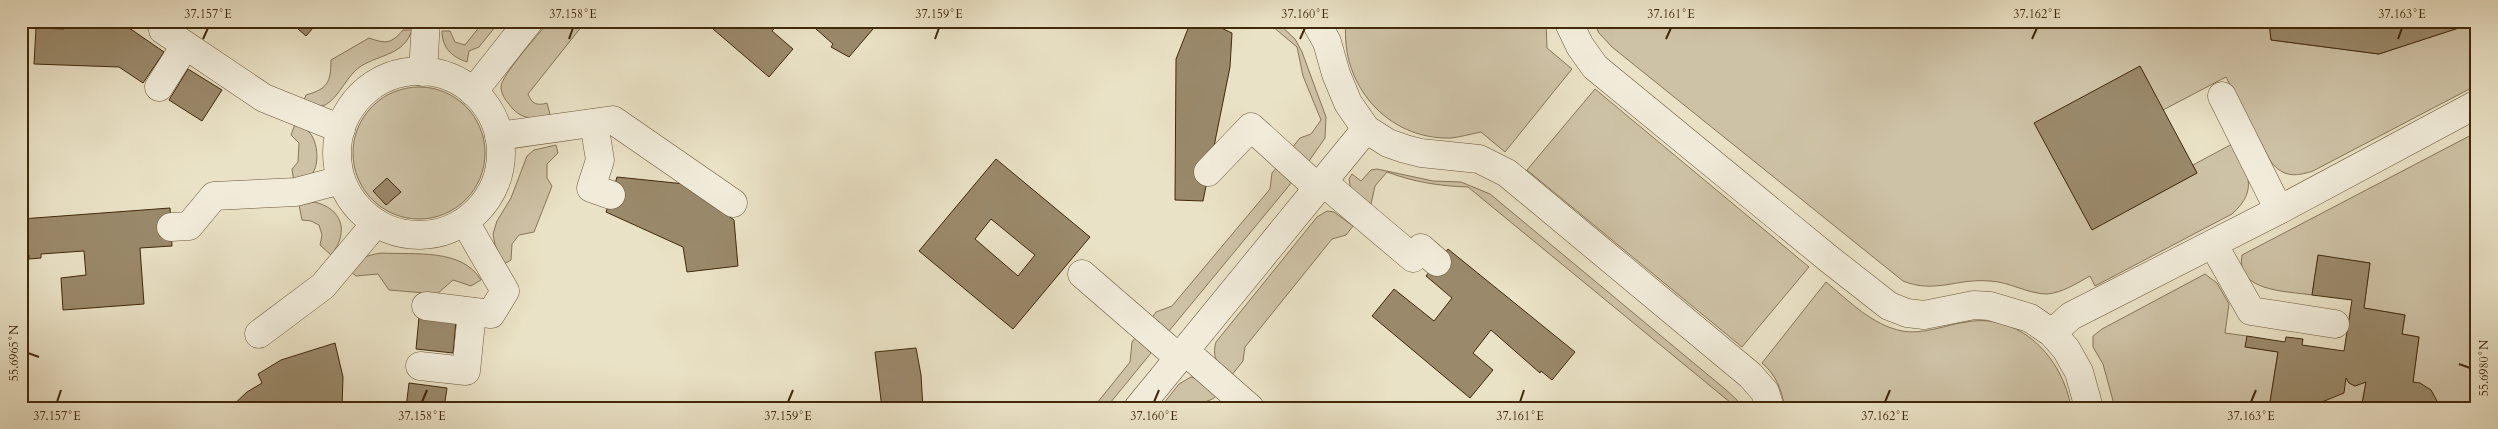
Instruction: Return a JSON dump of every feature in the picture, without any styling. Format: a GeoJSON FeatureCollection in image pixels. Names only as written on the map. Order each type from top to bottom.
{"type":"FeatureCollection","features":[{"type":"Feature","properties":{"kind":"street"},"geometry":{"type":"LineString","coordinates":[[423,72],[426,21]]}},
{"type":"Feature","properties":{"kind":"street"},"geometry":{"type":"LineString","coordinates":[[473,92],[530,21]]}},
{"type":"Feature","properties":{"kind":"street"},"geometry":{"type":"LineString","coordinates":[[1315,21],[1326,42],[1348,103],[1366,129],[1388,144],[1422,153],[1479,159],[1507,173],[1750,375],[1765,392],[1770,408]]}},
{"type":"Feature","properties":{"kind":"street"},"geometry":{"type":"LineString","coordinates":[[1568,21],[1580,46],[1595,67],[1889,306],[1907,313],[1924,314],[1974,305],[1990,306],[2030,318],[2052,333],[2066,349],[2080,372],[2089,408]]}},
{"type":"Feature","properties":{"kind":"street"},"geometry":{"type":"LineString","coordinates":[[163,30],[185,46],[209,73],[340,130]]}},
{"type":"Feature","properties":{"kind":"street"},"geometry":{"type":"LineString","coordinates":[[159,87],[185,46]]}},
{"type":"Feature","properties":{"kind":"street"},"geometry":{"type":"LineString","coordinates":[[423,72],[435,73],[455,80],[473,92],[487,108],[499,136],[501,148],[500,169],[492,190],[481,208],[465,222],[445,231],[424,235],[403,234],[376,223],[365,215],[350,199],[341,180],[337,159],[340,130],[345,117],[357,99],[373,85],[392,75],[423,72]]}},
{"type":"Feature","properties":{"kind":"street"},"geometry":{"type":"LineString","coordinates":[[2222,96],[2279,210]]}},
{"type":"Feature","properties":{"kind":"street"},"geometry":{"type":"LineString","coordinates":[[2052,333],[2071,316],[2279,210],[2477,104]]}},
{"type":"Feature","properties":{"kind":"street"},"geometry":{"type":"LineString","coordinates":[[499,136],[613,120],[733,203]]}},
{"type":"Feature","properties":{"kind":"street"},"geometry":{"type":"LineString","coordinates":[[594,122],[600,160],[591,188],[612,195]]}},
{"type":"Feature","properties":{"kind":"street"},"geometry":{"type":"LineString","coordinates":[[1208,172],[1251,127],[1320,185],[1413,258],[1420,248],[1437,262]]}},
{"type":"Feature","properties":{"kind":"street"},"geometry":{"type":"LineString","coordinates":[[1138,408],[1366,129]]}},
{"type":"Feature","properties":{"kind":"street"},"geometry":{"type":"LineString","coordinates":[[171,227],[189,226],[214,196],[296,192],[341,180]]}},
{"type":"Feature","properties":{"kind":"street"},"geometry":{"type":"LineString","coordinates":[[426,306],[491,314],[506,291],[465,222]]}},
{"type":"Feature","properties":{"kind":"street"},"geometry":{"type":"LineString","coordinates":[[260,334],[323,286],[376,223]]}},
{"type":"Feature","properties":{"kind":"street"},"geometry":{"type":"LineString","coordinates":[[2213,244],[2251,310],[2335,324]]}},
{"type":"Feature","properties":{"kind":"street"},"geometry":{"type":"LineString","coordinates":[[1082,274],[1250,408]]}},
{"type":"Feature","properties":{"kind":"street"},"geometry":{"type":"LineString","coordinates":[[420,366],[466,371],[462,338],[472,312]]}},
{"type":"Feature","properties":{"kind":"shaded area"},"geometry":{"type":"Polygon","coordinates":[[[484,21],[500,21],[479,47],[469,51],[467,62],[449,51],[442,37],[442,31],[450,31],[455,42],[465,45],[484,21]]]}},
{"type":"Feature","properties":{"kind":"shaded area"},"geometry":{"type":"Polygon","coordinates":[[[549,21],[586,21],[528,94],[535,103],[547,103],[551,118],[522,116],[506,100],[501,87],[507,73],[549,21]]]}},
{"type":"Feature","properties":{"kind":"shaded area"},"geometry":{"type":"Polygon","coordinates":[[[1266,21],[1276,21],[1295,39],[1302,52],[1326,117],[1325,138],[1309,161],[1292,148],[1300,138],[1311,134],[1321,120],[1303,76],[1297,47],[1266,21]]]}},
{"type":"Feature","properties":{"kind":"shaded area"},"geometry":{"type":"Polygon","coordinates":[[[1343,21],[1546,21],[1547,48],[1572,69],[1505,152],[1481,132],[1451,138],[1428,136],[1407,129],[1388,119],[1372,104],[1360,87],[1351,67],[1346,46],[1346,23],[1343,21]]]}},
{"type":"Feature","properties":{"kind":"shaded area"},"geometry":{"type":"Polygon","coordinates":[[[1593,21],[2269,21],[2271,40],[2379,54],[2477,22],[2477,85],[2313,171],[2295,175],[2280,171],[2271,162],[2226,77],[2163,110],[2092,229],[2197,173],[2193,165],[2232,144],[2246,171],[2248,188],[2241,205],[2232,214],[2095,286],[2090,276],[2064,290],[2047,294],[1990,281],[1925,286],[1903,281],[1612,47],[1599,33],[1593,21]]]}},
{"type":"Feature","properties":{"kind":"shaded area"},"geometry":{"type":"Polygon","coordinates":[[[403,30],[412,30],[408,38],[398,49],[361,66],[351,75],[330,102],[319,106],[302,105],[306,95],[319,90],[329,80],[331,60],[369,38],[388,42],[403,30]]]}},
{"type":"Feature","properties":{"kind":"shaded area"},"geometry":{"type":"Polygon","coordinates":[[[419,87],[432,88],[444,92],[466,106],[480,128],[484,140],[484,166],[480,178],[466,200],[444,214],[432,218],[419,219],[406,218],[394,214],[372,200],[358,178],[354,166],[353,153],[354,140],[358,128],[372,106],[394,92],[406,88],[419,87]]]}},
{"type":"Feature","properties":{"kind":"shaded area"},"geometry":{"type":"Polygon","coordinates":[[[1595,89],[1809,267],[1742,347],[1527,170],[1595,89]]]}},
{"type":"Feature","properties":{"kind":"shaded area"},"geometry":{"type":"Polygon","coordinates":[[[295,124],[306,129],[312,136],[316,148],[317,161],[313,173],[309,177],[294,183],[292,169],[298,162],[299,143],[291,135],[295,124]]]}},
{"type":"Feature","properties":{"kind":"shaded area"},"geometry":{"type":"Polygon","coordinates":[[[2477,132],[2477,408],[2438,408],[2433,394],[2413,382],[2419,337],[2402,334],[2405,315],[2364,308],[2370,263],[2318,256],[2312,295],[2277,290],[2254,283],[2246,276],[2242,267],[2242,255],[2477,132]]]}},
{"type":"Feature","properties":{"kind":"shaded area"},"geometry":{"type":"Polygon","coordinates":[[[556,145],[558,153],[547,164],[547,178],[552,186],[534,232],[519,235],[512,244],[511,260],[504,264],[495,245],[493,234],[497,221],[511,198],[527,156],[534,150],[556,145]]]}},
{"type":"Feature","properties":{"kind":"shaded area"},"geometry":{"type":"Polygon","coordinates":[[[1278,166],[1292,182],[1169,331],[1151,319],[1156,312],[1172,306],[1270,189],[1272,173],[1278,166]]]}},
{"type":"Feature","properties":{"kind":"shaded area"},"geometry":{"type":"Polygon","coordinates":[[[1377,169],[1433,181],[1461,182],[1490,194],[1725,389],[1737,400],[1741,408],[1732,408],[1731,403],[1468,187],[1427,183],[1387,172],[1375,186],[1371,204],[1351,191],[1349,179],[1352,174],[1361,181],[1371,170],[1377,169]]]}},
{"type":"Feature","properties":{"kind":"shaded area"},"geometry":{"type":"Polygon","coordinates":[[[314,202],[324,205],[331,210],[337,215],[340,222],[340,238],[331,255],[320,245],[322,235],[319,225],[311,221],[302,220],[299,205],[314,202]]]}},
{"type":"Feature","properties":{"kind":"shaded area"},"geometry":{"type":"Polygon","coordinates":[[[1327,211],[1334,212],[1353,226],[1346,235],[1332,239],[1245,347],[1243,361],[1231,376],[1215,358],[1216,342],[1317,217],[1327,211]]]}},
{"type":"Feature","properties":{"kind":"shaded area"},"geometry":{"type":"Polygon","coordinates":[[[381,253],[437,255],[450,258],[473,270],[481,280],[471,286],[453,280],[437,294],[389,290],[378,274],[356,276],[349,270],[364,258],[381,253]]]}},
{"type":"Feature","properties":{"kind":"shaded area"},"geometry":{"type":"Polygon","coordinates":[[[2205,274],[2217,283],[2229,304],[2225,333],[2247,336],[2246,347],[2278,352],[2269,408],[2115,408],[2103,364],[2093,347],[2093,336],[2102,329],[2205,274]]]}},
{"type":"Feature","properties":{"kind":"shaded area"},"geometry":{"type":"Polygon","coordinates":[[[1826,282],[1871,318],[1902,331],[1918,332],[1966,322],[1986,321],[2004,324],[2021,332],[2036,342],[2059,372],[2071,408],[1785,408],[1778,383],[1762,363],[1826,282]]]}},
{"type":"Feature","properties":{"kind":"shaded area"},"geometry":{"type":"Polygon","coordinates":[[[1136,337],[1151,353],[1106,408],[1093,408],[1130,362],[1132,342],[1136,337]]]}},
{"type":"Feature","properties":{"kind":"shaded area"},"geometry":{"type":"Polygon","coordinates":[[[1191,377],[1198,379],[1217,395],[1215,398],[1194,408],[1160,408],[1179,384],[1191,377]]]}},
{"type":"Feature","properties":{"kind":"shaded area"},"geometry":{"type":"Polygon","coordinates":[[[2346,378],[2349,383],[2355,386],[2366,382],[2362,403],[2383,408],[2307,408],[2346,378]]]}},
{"type":"Feature","properties":{"kind":"building"},"geometry":{"type":"Polygon","coordinates":[[[53,21],[119,21],[164,52],[143,83],[119,67],[34,64],[36,28],[64,29],[53,21]]]}},
{"type":"Feature","properties":{"kind":"building"},"geometry":{"type":"Polygon","coordinates":[[[289,21],[319,21],[306,36],[289,21]]]}},
{"type":"Feature","properties":{"kind":"building"},"geometry":{"type":"Polygon","coordinates":[[[719,21],[780,21],[772,31],[793,49],[769,77],[713,29],[719,21]]]}},
{"type":"Feature","properties":{"kind":"building"},"geometry":{"type":"Polygon","coordinates":[[[807,21],[864,21],[873,29],[849,57],[831,47],[833,44],[807,21]]]}},
{"type":"Feature","properties":{"kind":"building"},"geometry":{"type":"Polygon","coordinates":[[[1191,21],[1206,21],[1232,33],[1230,67],[1203,201],[1175,200],[1176,59],[1191,21]]]}},
{"type":"Feature","properties":{"kind":"building"},"geometry":{"type":"Polygon","coordinates":[[[2269,21],[2477,22],[2379,54],[2271,40],[2269,21]]]}},
{"type":"Feature","properties":{"kind":"building"},"geometry":{"type":"Polygon","coordinates":[[[2140,66],[2197,173],[2092,230],[2034,123],[2140,66]]]}},
{"type":"Feature","properties":{"kind":"building"},"geometry":{"type":"Polygon","coordinates":[[[188,69],[222,90],[202,121],[169,100],[188,69]]]}},
{"type":"Feature","properties":{"kind":"building"},"geometry":{"type":"Polygon","coordinates":[[[996,159],[1090,237],[1013,329],[919,251],[996,159]],[[991,219],[975,239],[1018,276],[1035,255],[991,219]]]}},
{"type":"Feature","properties":{"kind":"building"},"geometry":{"type":"Polygon","coordinates":[[[617,177],[685,184],[734,220],[738,266],[687,272],[683,247],[606,212],[617,177]]]}},
{"type":"Feature","properties":{"kind":"building"},"geometry":{"type":"Polygon","coordinates":[[[387,178],[401,192],[386,205],[373,191],[387,178]]]}},
{"type":"Feature","properties":{"kind":"building"},"geometry":{"type":"Polygon","coordinates":[[[170,208],[172,246],[140,248],[144,304],[63,310],[61,278],[86,275],[84,251],[41,254],[41,258],[29,259],[29,255],[21,256],[21,219],[170,208]]]}},
{"type":"Feature","properties":{"kind":"building"},"geometry":{"type":"Polygon","coordinates":[[[1448,249],[1575,352],[1552,380],[1541,371],[1540,373],[1491,330],[1473,353],[1493,370],[1470,398],[1372,316],[1394,289],[1434,321],[1452,298],[1426,276],[1448,249]]]}},
{"type":"Feature","properties":{"kind":"building"},"geometry":{"type":"Polygon","coordinates":[[[2318,255],[2370,263],[2364,308],[2405,315],[2402,334],[2419,337],[2413,382],[2420,383],[2431,390],[2437,401],[2438,408],[2383,408],[2362,404],[2366,382],[2355,386],[2349,383],[2346,378],[2344,393],[2307,408],[2269,408],[2278,352],[2245,347],[2247,336],[2285,342],[2286,337],[2303,339],[2302,345],[2344,351],[2352,300],[2312,295],[2318,255]]]}},
{"type":"Feature","properties":{"kind":"building"},"geometry":{"type":"Polygon","coordinates":[[[419,317],[456,321],[453,353],[416,349],[419,317]]]}},
{"type":"Feature","properties":{"kind":"building"},"geometry":{"type":"Polygon","coordinates":[[[335,343],[343,377],[342,408],[230,408],[247,392],[262,383],[258,374],[281,360],[335,343]]]}},
{"type":"Feature","properties":{"kind":"building"},"geometry":{"type":"Polygon","coordinates":[[[916,348],[921,375],[923,408],[882,408],[875,352],[916,348]]]}},
{"type":"Feature","properties":{"kind":"building"},"geometry":{"type":"Polygon","coordinates":[[[409,383],[447,388],[444,408],[406,408],[409,383]]]}}]}
